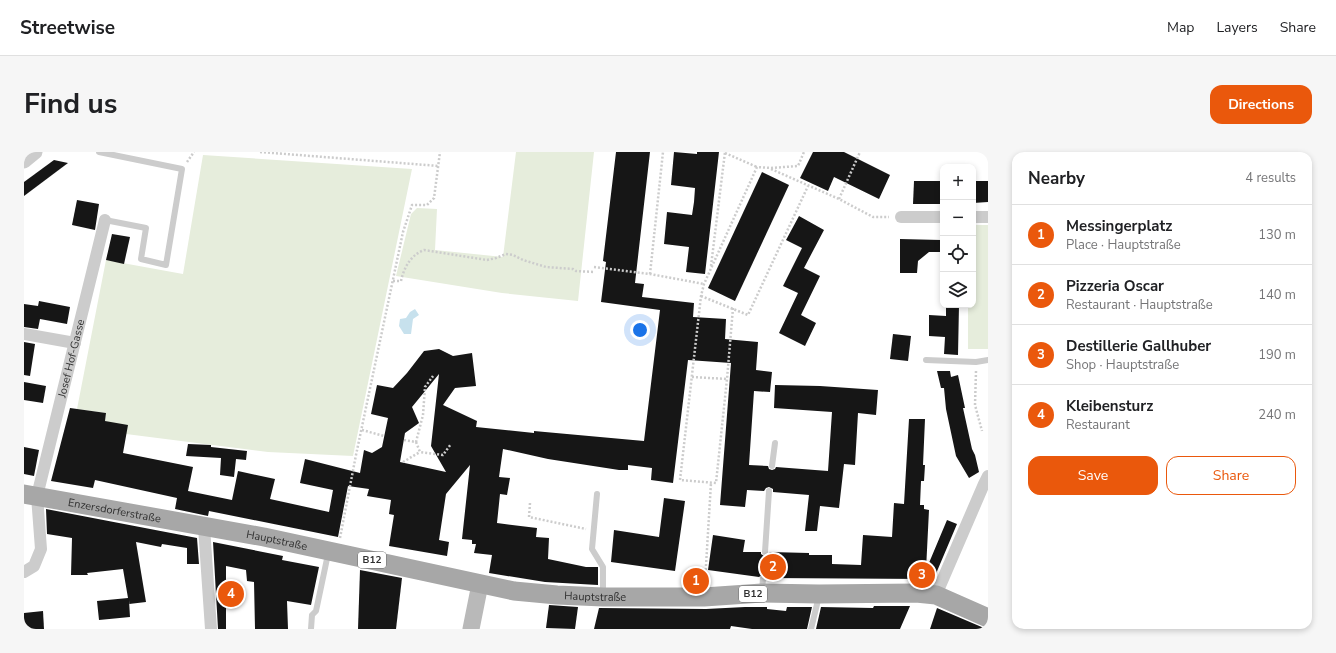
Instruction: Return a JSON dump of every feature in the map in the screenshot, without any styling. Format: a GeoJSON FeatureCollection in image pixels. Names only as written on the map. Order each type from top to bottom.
{"type":"FeatureCollection","features":[{"type":"Feature","properties":{"kind":"main road","name":"Enzersdorferstraße"},"geometry":{"type":"LineString","coordinates":[[30,495],[204,527]]}},
{"type":"Feature","properties":{"kind":"main road","name":"Hauptstraße"},"geometry":{"type":"LineString","coordinates":[[204,527],[264,537],[514,591],[602,597],[704,598],[763,585],[820,594],[916,593],[936,595],[988,618]]}},
{"type":"Feature","properties":{"kind":"main road"},"geometry":{"type":"LineString","coordinates":[[471,629],[480,584]]}},
{"type":"Feature","properties":{"kind":"street"},"geometry":{"type":"LineString","coordinates":[[24,161],[35,152]]}},
{"type":"Feature","properties":{"kind":"street"},"geometry":{"type":"LineString","coordinates":[[901,217],[940,217]]}},
{"type":"Feature","properties":{"kind":"street"},"geometry":{"type":"LineString","coordinates":[[976,217],[988,217]]}},
{"type":"Feature","properties":{"kind":"street","name":"Josef Hof-Gasse"},"geometry":{"type":"LineString","coordinates":[[24,572],[34,566],[41,549],[30,495],[75,343],[105,220]]}},
{"type":"Feature","properties":{"kind":"street"},"geometry":{"type":"LineString","coordinates":[[24,334],[75,343]]}},
{"type":"Feature","properties":{"kind":"street"},"geometry":{"type":"LineString","coordinates":[[936,595],[988,476]]}},
{"type":"Feature","properties":{"kind":"street"},"geometry":{"type":"LineString","coordinates":[[204,527],[211,629]]}},
{"type":"Feature","properties":{"kind":"lane"},"geometry":{"type":"LineString","coordinates":[[99,152],[182,168],[166,265],[141,259],[146,228],[105,220]]}},
{"type":"Feature","properties":{"kind":"lane"},"geometry":{"type":"LineString","coordinates":[[926,360],[976,362],[988,360]]}},
{"type":"Feature","properties":{"kind":"lane"},"geometry":{"type":"LineString","coordinates":[[772,466],[775,443]]}},
{"type":"Feature","properties":{"kind":"lane"},"geometry":{"type":"LineString","coordinates":[[765,552],[769,492]]}},
{"type":"Feature","properties":{"kind":"lane"},"geometry":{"type":"LineString","coordinates":[[597,494],[592,549],[604,567],[602,597]]}},
{"type":"Feature","properties":{"kind":"lane"},"geometry":{"type":"LineString","coordinates":[[311,629],[312,615],[316,611],[333,552]]}},
{"type":"Feature","properties":{"kind":"lane"},"geometry":{"type":"LineString","coordinates":[[811,629],[820,594]]}},
{"type":"Feature","properties":{"kind":"path"},"geometry":{"type":"LineString","coordinates":[[182,168],[194,152]]}},
{"type":"Feature","properties":{"kind":"path"},"geometry":{"type":"LineString","coordinates":[[260,152],[438,166]]}},
{"type":"Feature","properties":{"kind":"path"},"geometry":{"type":"LineString","coordinates":[[333,552],[362,430],[403,232],[412,205],[427,205],[434,198],[440,152]]}},
{"type":"Feature","properties":{"kind":"path"},"geometry":{"type":"LineString","coordinates":[[650,274],[664,152]]}},
{"type":"Feature","properties":{"kind":"path"},"geometry":{"type":"LineString","coordinates":[[711,268],[725,152],[757,168],[771,168],[798,166],[804,152]]}},
{"type":"Feature","properties":{"kind":"path"},"geometry":{"type":"LineString","coordinates":[[839,199],[860,152]]}},
{"type":"Feature","properties":{"kind":"path"},"geometry":{"type":"LineString","coordinates":[[733,308],[716,483],[680,480],[701,296],[704,284],[711,268],[757,168]]}},
{"type":"Feature","properties":{"kind":"path"},"geometry":{"type":"LineString","coordinates":[[771,168],[839,199],[873,217],[901,217]]}},
{"type":"Feature","properties":{"kind":"path"},"geometry":{"type":"LineString","coordinates":[[701,296],[748,315],[808,186]]}},
{"type":"Feature","properties":{"kind":"path"},"geometry":{"type":"LineString","coordinates":[[393,281],[401,281],[409,261],[416,253],[424,250],[487,260],[506,254],[513,255],[523,260],[546,267],[594,272]]}},
{"type":"Feature","properties":{"kind":"path"},"geometry":{"type":"LineString","coordinates":[[594,267],[650,274],[704,284]]}},
{"type":"Feature","properties":{"kind":"path"},"geometry":{"type":"LineString","coordinates":[[976,362],[975,405],[982,431]]}},
{"type":"Feature","properties":{"kind":"path"},"geometry":{"type":"LineString","coordinates":[[420,452],[416,442],[423,415],[425,387],[433,376]]}},
{"type":"Feature","properties":{"kind":"path"},"geometry":{"type":"LineString","coordinates":[[692,377],[727,379]]}},
{"type":"Feature","properties":{"kind":"path"},"geometry":{"type":"LineString","coordinates":[[362,430],[384,436]]}},
{"type":"Feature","properties":{"kind":"path"},"geometry":{"type":"LineString","coordinates":[[404,440],[416,442]]}},
{"type":"Feature","properties":{"kind":"path"},"geometry":{"type":"LineString","coordinates":[[403,462],[420,452],[443,455],[451,444]]}},
{"type":"Feature","properties":{"kind":"path"},"geometry":{"type":"LineString","coordinates":[[704,598],[711,483]]}},
{"type":"Feature","properties":{"kind":"path"},"geometry":{"type":"LineString","coordinates":[[530,504],[528,517],[594,530]]}},
{"type":"Feature","properties":{"kind":"green space"},"geometry":{"type":"Polygon","coordinates":[[[516,152],[594,152],[578,301],[502,293],[396,276],[411,214],[417,208],[437,209],[435,250],[503,257],[516,152]]]}},
{"type":"Feature","properties":{"kind":"green space"},"geometry":{"type":"Polygon","coordinates":[[[203,155],[412,169],[353,456],[268,452],[126,434],[105,421],[106,413],[77,409],[106,260],[183,274],[203,155]]]}},
{"type":"Feature","properties":{"kind":"green space"},"geometry":{"type":"Polygon","coordinates":[[[976,225],[988,225],[988,349],[968,349],[968,308],[976,308],[976,225]]]}},
{"type":"Feature","properties":{"kind":"water"},"geometry":{"type":"Polygon","coordinates":[[[415,309],[419,315],[413,319],[411,334],[404,334],[399,326],[400,319],[406,318],[410,312],[415,309]]]}},
{"type":"Feature","properties":{"kind":"building"},"geometry":{"type":"Polygon","coordinates":[[[616,152],[650,152],[635,283],[644,284],[642,297],[694,303],[693,317],[726,319],[725,339],[758,342],[756,370],[772,372],[770,392],[754,391],[749,465],[768,466],[769,469],[772,470],[776,467],[828,471],[832,412],[774,408],[775,385],[878,390],[876,415],[858,413],[855,465],[844,464],[839,508],[820,506],[817,531],[805,531],[809,495],[773,492],[773,489],[769,487],[764,491],[747,490],[745,507],[720,505],[731,363],[688,360],[673,483],[651,480],[652,468],[628,465],[628,470],[619,470],[548,459],[503,449],[499,477],[510,478],[507,495],[500,494],[497,523],[537,528],[536,537],[549,538],[548,559],[586,567],[598,567],[598,585],[545,582],[489,573],[492,555],[474,553],[476,544],[472,544],[472,540],[462,539],[470,465],[446,494],[439,540],[449,542],[447,556],[389,546],[394,515],[389,514],[391,500],[367,496],[369,489],[348,486],[338,537],[209,511],[208,516],[175,509],[177,498],[95,480],[93,488],[51,481],[70,408],[106,413],[105,421],[128,425],[123,453],[193,467],[188,491],[232,500],[238,471],[275,479],[270,499],[329,512],[333,490],[300,483],[305,459],[360,473],[364,450],[372,453],[382,447],[388,418],[371,414],[377,385],[393,388],[424,351],[439,349],[453,356],[472,353],[476,386],[455,388],[443,405],[477,421],[476,427],[644,441],[660,310],[601,302],[606,262],[603,261],[616,152]],[[439,374],[412,407],[419,423],[405,433],[400,462],[446,472],[431,446],[439,374]]]}},
{"type":"Feature","properties":{"kind":"building"},"geometry":{"type":"Polygon","coordinates":[[[674,152],[697,154],[697,152],[719,152],[705,274],[686,272],[689,247],[664,244],[667,212],[692,215],[694,202],[695,188],[671,185],[674,152]]]}},
{"type":"Feature","properties":{"kind":"building"},"geometry":{"type":"Polygon","coordinates":[[[813,152],[844,152],[890,175],[879,199],[834,177],[828,191],[800,178],[813,152]]]}},
{"type":"Feature","properties":{"kind":"building"},"geometry":{"type":"Polygon","coordinates":[[[54,160],[68,163],[24,196],[24,182],[54,160]]]}},
{"type":"Feature","properties":{"kind":"building"},"geometry":{"type":"Polygon","coordinates":[[[762,172],[789,185],[735,301],[708,288],[762,172]]]}},
{"type":"Feature","properties":{"kind":"building"},"geometry":{"type":"Polygon","coordinates":[[[914,181],[940,181],[940,204],[913,204],[914,181]]]}},
{"type":"Feature","properties":{"kind":"building"},"geometry":{"type":"Polygon","coordinates":[[[976,181],[988,181],[988,202],[976,203],[976,181]]]}},
{"type":"Feature","properties":{"kind":"building"},"geometry":{"type":"Polygon","coordinates":[[[77,200],[99,204],[95,230],[72,225],[77,200]]]}},
{"type":"Feature","properties":{"kind":"building"},"geometry":{"type":"Polygon","coordinates":[[[799,216],[824,230],[804,268],[820,276],[801,315],[816,323],[805,346],[779,333],[798,293],[783,286],[802,248],[786,240],[799,216]]]}},
{"type":"Feature","properties":{"kind":"building"},"geometry":{"type":"Polygon","coordinates":[[[112,234],[130,237],[124,264],[106,260],[112,234]]]}},
{"type":"Feature","properties":{"kind":"building"},"geometry":{"type":"Polygon","coordinates":[[[900,239],[940,240],[940,252],[929,252],[918,261],[917,273],[900,273],[900,239]]]}},
{"type":"Feature","properties":{"kind":"building"},"geometry":{"type":"Polygon","coordinates":[[[39,301],[70,307],[67,324],[40,319],[38,329],[24,327],[24,304],[38,306],[39,301]]]}},
{"type":"Feature","properties":{"kind":"building"},"geometry":{"type":"Polygon","coordinates":[[[946,308],[959,308],[958,355],[944,354],[945,337],[929,336],[929,315],[946,316],[946,308]]]}},
{"type":"Feature","properties":{"kind":"building"},"geometry":{"type":"Polygon","coordinates":[[[893,334],[911,336],[908,361],[890,359],[893,334]]]}},
{"type":"Feature","properties":{"kind":"building"},"geometry":{"type":"Polygon","coordinates":[[[24,342],[35,344],[30,376],[24,375],[24,342]]]}},
{"type":"Feature","properties":{"kind":"building"},"geometry":{"type":"Polygon","coordinates":[[[937,371],[950,371],[951,377],[958,375],[965,408],[963,408],[972,449],[979,472],[969,478],[956,456],[946,409],[944,388],[941,388],[937,371]]]}},
{"type":"Feature","properties":{"kind":"building"},"geometry":{"type":"Polygon","coordinates":[[[24,382],[46,386],[43,403],[24,400],[24,382]]]}},
{"type":"Feature","properties":{"kind":"building"},"geometry":{"type":"Polygon","coordinates":[[[909,419],[925,419],[923,465],[925,465],[924,481],[921,481],[920,505],[924,505],[924,509],[929,510],[926,570],[947,520],[957,524],[935,576],[926,575],[926,579],[767,578],[766,575],[763,574],[759,577],[708,570],[713,535],[745,540],[743,552],[761,552],[764,556],[767,556],[770,552],[832,555],[832,564],[861,565],[863,535],[892,537],[894,503],[904,504],[909,419]]]}},
{"type":"Feature","properties":{"kind":"building"},"geometry":{"type":"Polygon","coordinates":[[[188,444],[211,445],[211,447],[247,451],[246,460],[236,459],[234,477],[220,475],[221,458],[186,456],[188,444]]]}},
{"type":"Feature","properties":{"kind":"building"},"geometry":{"type":"Polygon","coordinates":[[[24,447],[39,450],[34,476],[24,474],[24,447]]]}},
{"type":"Feature","properties":{"kind":"building"},"geometry":{"type":"Polygon","coordinates":[[[664,498],[685,501],[675,571],[611,562],[614,530],[659,537],[664,498]]]}},
{"type":"Feature","properties":{"kind":"building"},"geometry":{"type":"Polygon","coordinates":[[[46,509],[197,538],[199,564],[187,564],[187,548],[162,544],[161,547],[136,542],[146,602],[129,604],[130,617],[99,620],[97,601],[128,598],[123,569],[87,573],[88,575],[71,575],[72,538],[47,534],[46,509]]]}},
{"type":"Feature","properties":{"kind":"building"},"geometry":{"type":"Polygon","coordinates":[[[213,542],[283,556],[282,560],[319,567],[311,605],[287,601],[288,629],[255,629],[254,582],[247,581],[246,570],[226,566],[226,629],[218,629],[213,542]]]}},
{"type":"Feature","properties":{"kind":"building"},"geometry":{"type":"Polygon","coordinates":[[[360,570],[402,578],[396,629],[358,629],[360,570]]]}},
{"type":"Feature","properties":{"kind":"building"},"geometry":{"type":"Polygon","coordinates":[[[549,605],[578,607],[575,629],[546,628],[549,605]]]}},
{"type":"Feature","properties":{"kind":"building"},"geometry":{"type":"Polygon","coordinates":[[[874,606],[910,606],[900,629],[816,629],[821,607],[873,608],[874,606]]]}},
{"type":"Feature","properties":{"kind":"building"},"geometry":{"type":"Polygon","coordinates":[[[767,607],[767,609],[786,611],[787,607],[812,607],[807,629],[752,629],[731,626],[730,629],[594,629],[599,608],[706,609],[767,607]]]}},
{"type":"Feature","properties":{"kind":"building"},"geometry":{"type":"Polygon","coordinates":[[[937,608],[984,628],[988,629],[930,629],[937,608]]]}},
{"type":"Feature","properties":{"kind":"building"},"geometry":{"type":"Polygon","coordinates":[[[43,611],[44,629],[24,629],[24,613],[43,611]]]}},
{"type":"Feature","properties":{"kind":"place","name":"Pizzeria Oscar"},"geometry":{"type":"Point","coordinates":[773,567]}},
{"type":"Feature","properties":{"kind":"place","name":"Destillerie Gallhuber"},"geometry":{"type":"Point","coordinates":[922,575]}},
{"type":"Feature","properties":{"kind":"place","name":"Messingerplatz"},"geometry":{"type":"Point","coordinates":[696,581]}},
{"type":"Feature","properties":{"kind":"place","name":"Kleibensturz"},"geometry":{"type":"Point","coordinates":[231,594]}}]}
